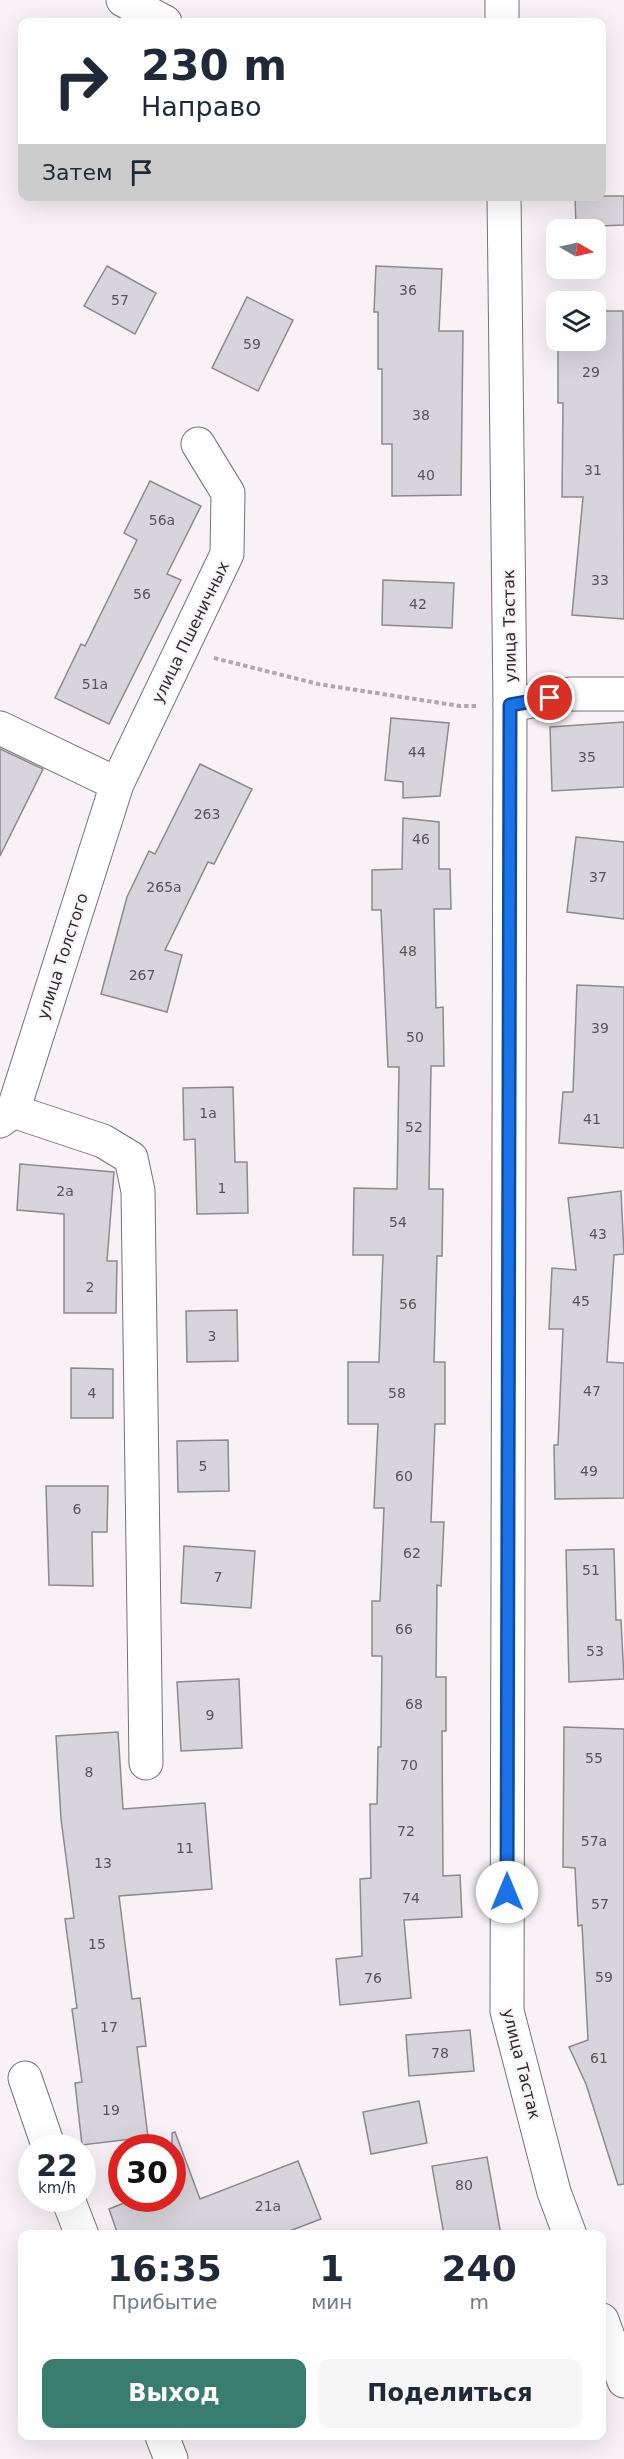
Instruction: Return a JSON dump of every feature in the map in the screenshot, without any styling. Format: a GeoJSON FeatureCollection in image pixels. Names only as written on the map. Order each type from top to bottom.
{"type":"FeatureCollection","features":[{"type":"Feature","properties":{"kind":"street"},"geometry":{"type":"LineString","coordinates":[[123,0],[157,18]]}},
{"type":"Feature","properties":{"kind":"street"},"geometry":{"type":"LineString","coordinates":[[502,0],[502,18]]}},
{"type":"Feature","properties":{"kind":"street","name":"улица Тастак"},"geometry":{"type":"LineString","coordinates":[[504,201],[510,705],[507,2011],[554,2192],[568,2230]]}},
{"type":"Feature","properties":{"kind":"street","name":"улица Пшеничных"},"geometry":{"type":"LineString","coordinates":[[117,784],[227,554],[228,494],[198,444]]}},
{"type":"Feature","properties":{"kind":"street"},"geometry":{"type":"LineString","coordinates":[[510,705],[571,694],[624,694]]}},
{"type":"Feature","properties":{"kind":"street"},"geometry":{"type":"LineString","coordinates":[[0,728],[117,784]]}},
{"type":"Feature","properties":{"kind":"street","name":"улица Толстого"},"geometry":{"type":"LineString","coordinates":[[6,1116],[117,784]]}},
{"type":"Feature","properties":{"kind":"street"},"geometry":{"type":"LineString","coordinates":[[6,1116],[103,1141],[131,1158],[138,1191],[146,1763]]}},
{"type":"Feature","properties":{"kind":"street"},"geometry":{"type":"LineString","coordinates":[[25,2078],[44,2134]]}},
{"type":"Feature","properties":{"kind":"street"},"geometry":{"type":"LineString","coordinates":[[73,2212],[80,2230]]}},
{"type":"Feature","properties":{"kind":"street"},"geometry":{"type":"LineString","coordinates":[[606,2331],[624,2381]]}},
{"type":"Feature","properties":{"kind":"street"},"geometry":{"type":"LineString","coordinates":[[164,2440],[171,2459]]}},
{"type":"Feature","properties":{"kind":"path"},"geometry":{"type":"LineString","coordinates":[[181,651],[318,684],[460,706],[510,705]]}},
{"type":"Feature","properties":{"kind":"building"},"geometry":{"type":"Polygon","coordinates":[[[606,196],[624,196],[624,225],[606,226],[606,219],[576,219],[575,201],[606,201],[606,196]]]}},
{"type":"Feature","properties":{"kind":"building"},"geometry":{"type":"Polygon","coordinates":[[[107,266],[156,293],[135,334],[84,306],[107,266]]]}},
{"type":"Feature","properties":{"kind":"building"},"geometry":{"type":"Polygon","coordinates":[[[376,266],[442,269],[439,331],[463,331],[461,495],[392,496],[392,444],[382,444],[382,369],[378,369],[378,312],[374,312],[376,266]]]}},
{"type":"Feature","properties":{"kind":"building"},"geometry":{"type":"Polygon","coordinates":[[[247,297],[293,320],[258,391],[212,368],[247,297]]]}},
{"type":"Feature","properties":{"kind":"building"},"geometry":{"type":"Polygon","coordinates":[[[606,311],[623,311],[624,619],[572,615],[583,497],[562,497],[563,403],[558,403],[558,351],[606,351],[606,311]]]}},
{"type":"Feature","properties":{"kind":"building"},"geometry":{"type":"Polygon","coordinates":[[[150,481],[201,506],[167,574],[181,580],[109,724],[55,698],[81,644],[85,646],[137,540],[124,533],[150,481]]]}},
{"type":"Feature","properties":{"kind":"building"},"geometry":{"type":"Polygon","coordinates":[[[383,580],[454,583],[452,628],[382,625],[383,580]]]}},
{"type":"Feature","properties":{"kind":"building"},"geometry":{"type":"Polygon","coordinates":[[[391,718],[449,723],[440,796],[403,798],[403,782],[385,780],[391,718]]]}},
{"type":"Feature","properties":{"kind":"building"},"geometry":{"type":"Polygon","coordinates":[[[624,722],[624,787],[552,791],[550,727],[624,722]]]}},
{"type":"Feature","properties":{"kind":"building"},"geometry":{"type":"Polygon","coordinates":[[[0,749],[43,769],[0,856],[0,749]]]}},
{"type":"Feature","properties":{"kind":"building"},"geometry":{"type":"Polygon","coordinates":[[[200,764],[252,789],[214,864],[208,862],[165,950],[182,955],[167,1012],[101,994],[127,897],[149,851],[155,854],[200,764]]]}},
{"type":"Feature","properties":{"kind":"building"},"geometry":{"type":"Polygon","coordinates":[[[403,818],[439,822],[439,869],[450,869],[451,909],[434,909],[436,1008],[443,1007],[444,1066],[431,1066],[429,1189],[443,1189],[442,1256],[437,1256],[434,1362],[445,1362],[445,1424],[435,1424],[431,1522],[444,1522],[441,1586],[437,1585],[436,1677],[446,1677],[446,1731],[442,1731],[443,1876],[460,1875],[462,1917],[404,1920],[411,1998],[340,2005],[336,1959],[362,1956],[360,1879],[371,1878],[370,1804],[377,1804],[378,1747],[381,1747],[382,1656],[372,1656],[372,1601],[380,1601],[384,1508],[374,1508],[378,1424],[348,1424],[348,1362],[379,1362],[383,1255],[353,1255],[354,1188],[397,1189],[399,1067],[388,1067],[381,910],[372,910],[372,870],[402,869],[403,818]]]}},
{"type":"Feature","properties":{"kind":"building"},"geometry":{"type":"Polygon","coordinates":[[[576,837],[624,842],[624,919],[567,912],[576,837]]]}},
{"type":"Feature","properties":{"kind":"building"},"geometry":{"type":"Polygon","coordinates":[[[577,985],[624,987],[624,1148],[559,1143],[563,1092],[573,1092],[577,985]]]}},
{"type":"Feature","properties":{"kind":"building"},"geometry":{"type":"Polygon","coordinates":[[[233,1087],[235,1162],[247,1162],[248,1213],[197,1214],[195,1139],[184,1140],[183,1088],[233,1087]]]}},
{"type":"Feature","properties":{"kind":"building"},"geometry":{"type":"Polygon","coordinates":[[[20,1164],[114,1172],[107,1261],[117,1261],[116,1313],[64,1313],[64,1214],[17,1210],[20,1164]]]}},
{"type":"Feature","properties":{"kind":"building"},"geometry":{"type":"Polygon","coordinates":[[[621,1191],[624,1254],[614,1255],[607,1362],[624,1363],[624,1498],[555,1499],[554,1445],[558,1445],[563,1329],[549,1329],[552,1268],[576,1270],[568,1198],[621,1191]]]}},
{"type":"Feature","properties":{"kind":"building"},"geometry":{"type":"Polygon","coordinates":[[[237,1310],[238,1361],[187,1362],[186,1311],[237,1310]]]}},
{"type":"Feature","properties":{"kind":"building"},"geometry":{"type":"Polygon","coordinates":[[[71,1368],[113,1369],[113,1418],[71,1418],[71,1368]]]}},
{"type":"Feature","properties":{"kind":"building"},"geometry":{"type":"Polygon","coordinates":[[[228,1440],[229,1491],[178,1492],[177,1441],[228,1440]]]}},
{"type":"Feature","properties":{"kind":"building"},"geometry":{"type":"Polygon","coordinates":[[[46,1486],[108,1486],[107,1532],[92,1532],[93,1586],[49,1585],[46,1486]]]}},
{"type":"Feature","properties":{"kind":"building"},"geometry":{"type":"Polygon","coordinates":[[[184,1546],[255,1551],[251,1608],[181,1603],[184,1546]]]}},
{"type":"Feature","properties":{"kind":"building"},"geometry":{"type":"Polygon","coordinates":[[[614,1549],[616,1620],[621,1620],[624,1679],[569,1682],[566,1550],[614,1549]]]}},
{"type":"Feature","properties":{"kind":"building"},"geometry":{"type":"Polygon","coordinates":[[[239,1679],[242,1748],[181,1751],[177,1682],[239,1679]]]}},
{"type":"Feature","properties":{"kind":"building"},"geometry":{"type":"Polygon","coordinates":[[[564,1727],[624,1729],[624,2184],[618,2185],[586,2084],[569,2047],[588,2040],[582,1925],[578,1926],[575,1868],[563,1867],[564,1727]]]}},
{"type":"Feature","properties":{"kind":"building"},"geometry":{"type":"Polygon","coordinates":[[[118,1732],[123,1809],[205,1803],[212,1889],[119,1896],[132,1999],[140,1998],[146,2046],[137,2047],[148,2134],[108,2134],[108,2142],[96,2143],[96,2134],[81,2134],[75,2083],[82,2082],[72,2009],[77,2008],[65,1919],[74,1918],[61,1819],[56,1736],[118,1732]]]}},
{"type":"Feature","properties":{"kind":"building"},"geometry":{"type":"Polygon","coordinates":[[[470,2030],[474,2071],[409,2076],[406,2035],[470,2030]]]}},
{"type":"Feature","properties":{"kind":"building"},"geometry":{"type":"Polygon","coordinates":[[[419,2101],[427,2143],[371,2154],[363,2112],[419,2101]]]}},
{"type":"Feature","properties":{"kind":"building"},"geometry":{"type":"Polygon","coordinates":[[[487,2157],[500,2230],[443,2230],[432,2166],[487,2157]]]}},
{"type":"Feature","properties":{"kind":"building"},"geometry":{"type":"Polygon","coordinates":[[[186,2161],[200,2199],[298,2161],[321,2219],[292,2230],[116,2230],[110,2212],[186,2212],[186,2161]]]}},
{"type":"Feature","properties":{"kind":"route"},"geometry":{"type":"LineString","coordinates":[[507,1892],[510,705],[550,698]]}}]}
